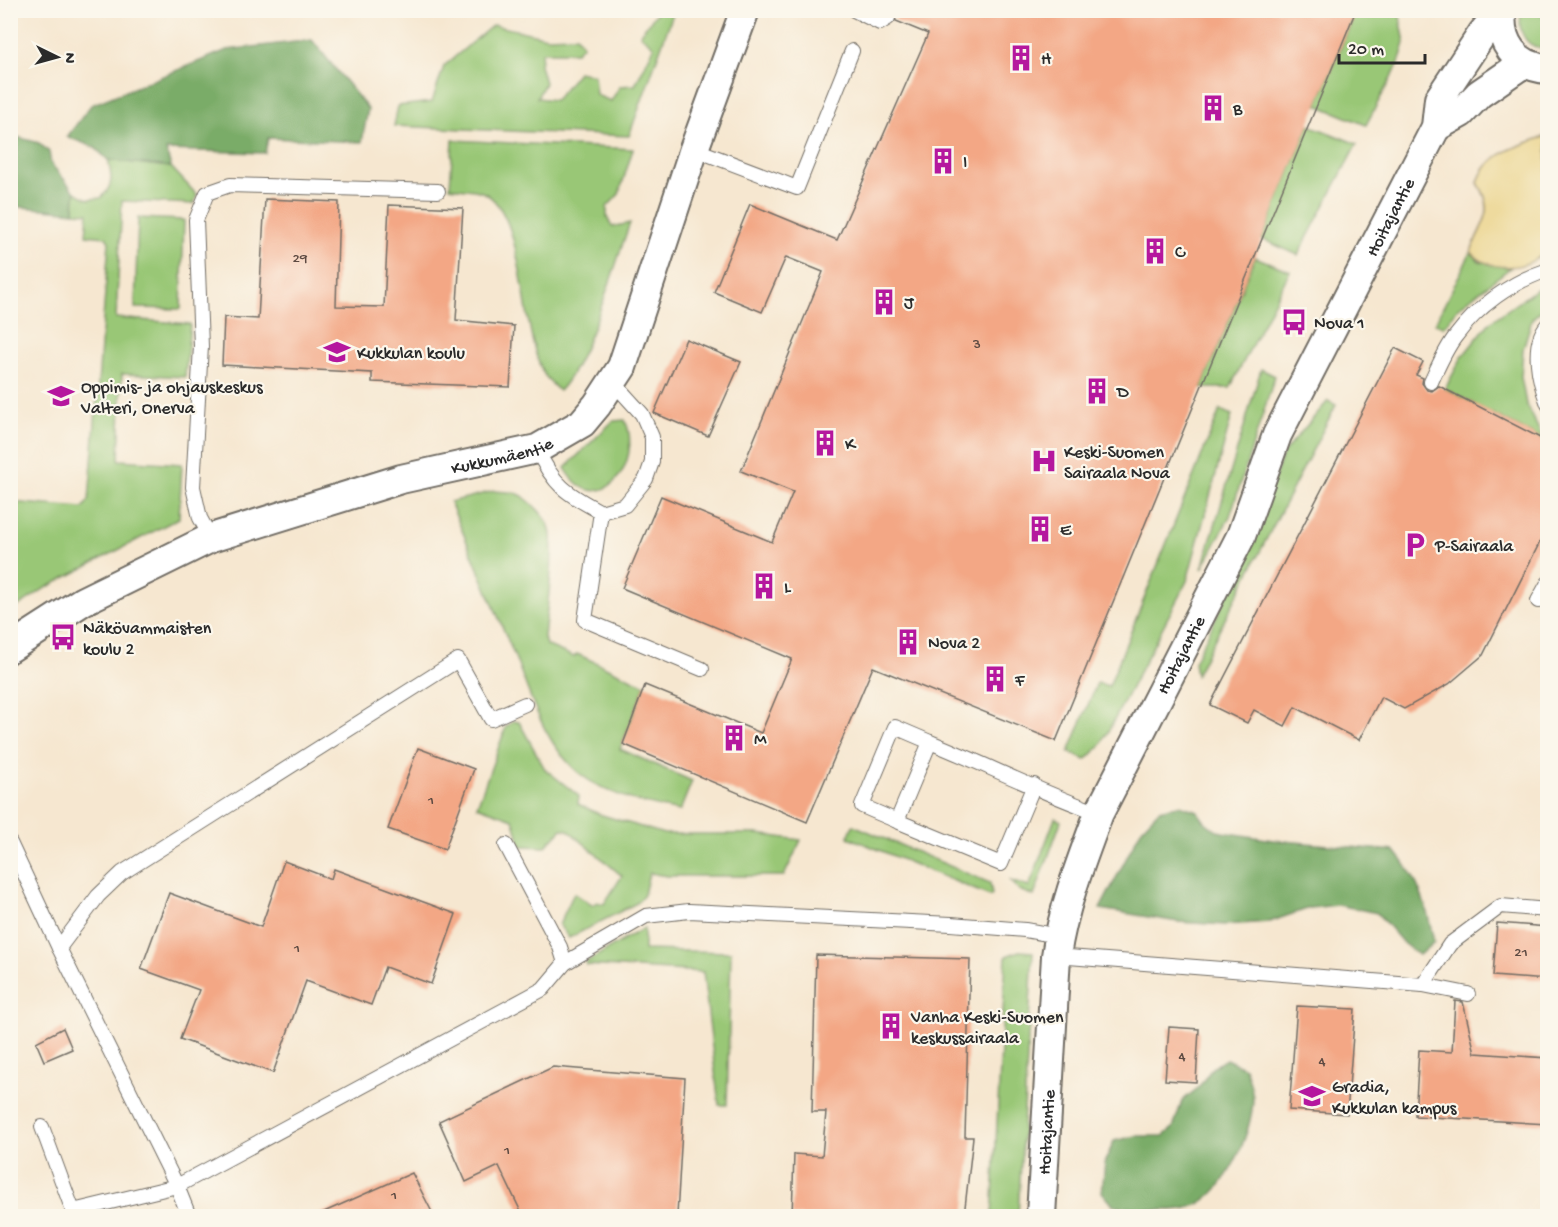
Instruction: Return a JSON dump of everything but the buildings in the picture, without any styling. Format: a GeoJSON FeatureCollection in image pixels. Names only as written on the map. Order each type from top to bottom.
{"type":"FeatureCollection","features":[{"type":"Feature","properties":{"kind":"street","name":"Kukkumäentie"},"geometry":{"type":"LineString","coordinates":[[10,648],[83,601],[210,538],[401,479],[537,449],[582,423],[622,367],[694,149],[745,10]]}},
{"type":"Feature","properties":{"kind":"street"},"geometry":{"type":"LineString","coordinates":[[1501,10],[1500,25],[1503,40],[1511,53],[1536,66]]}},
{"type":"Feature","properties":{"kind":"street","name":"Hoitajantie"},"geometry":{"type":"LineString","coordinates":[[1041,1216],[1058,946],[1084,851],[1099,813],[1240,536],[1276,435],[1402,187],[1436,127],[1439,99],[1482,34],[1501,10]]}},
{"type":"Feature","properties":{"kind":"street"},"geometry":{"type":"LineString","coordinates":[[1436,127],[1461,113],[1479,94],[1536,66]]}},
{"type":"Feature","properties":{"kind":"lane"},"geometry":{"type":"LineString","coordinates":[[854,10],[880,23],[888,18]]}},
{"type":"Feature","properties":{"kind":"lane"},"geometry":{"type":"LineString","coordinates":[[694,149],[797,188],[852,51]]}},
{"type":"Feature","properties":{"kind":"lane"},"geometry":{"type":"LineString","coordinates":[[210,538],[200,518],[193,487],[201,346],[196,220],[207,193],[230,185],[438,192]]}},
{"type":"Feature","properties":{"kind":"lane"},"geometry":{"type":"LineString","coordinates":[[1431,382],[1454,338],[1482,307],[1524,278],[1548,270]]}},
{"type":"Feature","properties":{"kind":"lane"},"geometry":{"type":"LineString","coordinates":[[1548,324],[1540,332],[1538,368],[1548,404]]}},
{"type":"Feature","properties":{"kind":"lane"},"geometry":{"type":"LineString","coordinates":[[537,449],[548,474],[567,494],[600,512],[625,506],[646,479],[652,462],[652,438],[642,414],[612,381]]}},
{"type":"Feature","properties":{"kind":"lane"},"geometry":{"type":"LineString","coordinates":[[600,512],[585,620],[702,669]]}},
{"type":"Feature","properties":{"kind":"lane"},"geometry":{"type":"LineString","coordinates":[[1538,601],[1548,583]]}},
{"type":"Feature","properties":{"kind":"lane"},"geometry":{"type":"LineString","coordinates":[[59,948],[98,896],[129,869],[458,660],[491,719],[525,704]]}},
{"type":"Feature","properties":{"kind":"lane"},"geometry":{"type":"LineString","coordinates":[[1034,785],[1001,864],[862,806],[895,727],[1034,785],[1099,813]]}},
{"type":"Feature","properties":{"kind":"lane"},"geometry":{"type":"LineString","coordinates":[[897,821],[930,742]]}},
{"type":"Feature","properties":{"kind":"lane"},"geometry":{"type":"LineString","coordinates":[[10,843],[59,948],[177,1186],[189,1216]]}},
{"type":"Feature","properties":{"kind":"lane"},"geometry":{"type":"LineString","coordinates":[[506,845],[560,947],[565,963]]}},
{"type":"Feature","properties":{"kind":"lane"},"geometry":{"type":"LineString","coordinates":[[1423,986],[1450,944],[1501,906],[1548,910]]}},
{"type":"Feature","properties":{"kind":"lane"},"geometry":{"type":"LineString","coordinates":[[42,1127],[73,1214],[177,1186],[543,990],[565,963],[645,916],[689,911],[951,924],[1025,930],[1058,946],[1423,986],[1468,994]]}},
{"type":"Feature","properties":{"kind":"green space"},"geometry":{"type":"Polygon","coordinates":[[[658,11],[674,11],[629,136],[394,126],[398,106],[432,102],[444,66],[493,25],[547,37],[576,36],[583,45],[576,52],[542,52],[540,65],[545,83],[537,98],[555,100],[578,72],[594,75],[596,95],[611,101],[620,86],[635,85],[654,47],[640,34],[658,11]]]}},
{"type":"Feature","properties":{"kind":"green space"},"geometry":{"type":"Polygon","coordinates":[[[1356,11],[1399,11],[1405,43],[1399,63],[1366,125],[1317,105],[1356,11]]]}},
{"type":"Feature","properties":{"kind":"green space"},"geometry":{"type":"Polygon","coordinates":[[[1522,12],[1534,12],[1547,18],[1547,49],[1533,46],[1524,38],[1520,26],[1522,12]]]}},
{"type":"Feature","properties":{"kind":"green space"},"geometry":{"type":"Polygon","coordinates":[[[312,40],[368,109],[362,142],[268,138],[265,153],[166,150],[171,167],[108,160],[94,147],[67,137],[91,105],[227,50],[312,40]]]}},
{"type":"Feature","properties":{"kind":"green space"},"geometry":{"type":"Polygon","coordinates":[[[1309,125],[1357,144],[1298,255],[1262,239],[1309,125]]]}},
{"type":"Feature","properties":{"kind":"green space"},"geometry":{"type":"Polygon","coordinates":[[[17,137],[39,143],[49,152],[51,164],[75,192],[74,212],[11,206],[11,138],[17,137]]]}},
{"type":"Feature","properties":{"kind":"green space"},"geometry":{"type":"Polygon","coordinates":[[[453,140],[633,149],[619,194],[607,207],[607,217],[612,227],[630,223],[590,336],[580,359],[559,391],[544,374],[536,355],[515,247],[507,222],[497,203],[482,192],[450,187],[453,140]]]}},
{"type":"Feature","properties":{"kind":"green space"},"geometry":{"type":"Polygon","coordinates":[[[108,160],[171,167],[197,195],[194,204],[122,201],[116,318],[190,324],[185,377],[122,374],[119,460],[182,464],[179,518],[44,589],[11,611],[11,502],[83,508],[89,500],[109,242],[106,237],[86,235],[88,213],[74,212],[75,192],[88,199],[101,198],[111,180],[108,160]]]}},
{"type":"Feature","properties":{"kind":"green space"},"geometry":{"type":"Polygon","coordinates":[[[138,218],[184,220],[181,309],[135,308],[138,218]]]}},
{"type":"Feature","properties":{"kind":"green space"},"geometry":{"type":"Polygon","coordinates":[[[1471,252],[1479,261],[1510,268],[1458,308],[1444,327],[1435,323],[1471,252]]]}},
{"type":"Feature","properties":{"kind":"green space"},"geometry":{"type":"Polygon","coordinates":[[[1255,257],[1290,271],[1230,388],[1201,388],[1255,257]]]}},
{"type":"Feature","properties":{"kind":"green space"},"geometry":{"type":"Polygon","coordinates":[[[1547,286],[1547,305],[1532,319],[1523,349],[1521,377],[1526,404],[1544,440],[1445,389],[1462,357],[1490,322],[1537,289],[1547,286]]]}},
{"type":"Feature","properties":{"kind":"green space"},"geometry":{"type":"Polygon","coordinates":[[[1261,369],[1275,376],[1230,516],[1202,569],[1261,369]]]}},
{"type":"Feature","properties":{"kind":"green space"},"geometry":{"type":"Polygon","coordinates":[[[1328,401],[1336,405],[1196,675],[1194,662],[1240,569],[1284,452],[1328,401]]]}},
{"type":"Feature","properties":{"kind":"green space"},"geometry":{"type":"Polygon","coordinates":[[[1220,410],[1232,415],[1187,581],[1101,745],[1086,760],[1069,752],[1097,683],[1109,686],[1220,410]]]}},
{"type":"Feature","properties":{"kind":"green space"},"geometry":{"type":"Polygon","coordinates":[[[625,420],[629,437],[629,454],[614,482],[603,489],[591,490],[578,484],[565,468],[613,421],[625,420]]]}},
{"type":"Feature","properties":{"kind":"green space"},"geometry":{"type":"Polygon","coordinates":[[[494,491],[510,492],[522,496],[539,511],[549,526],[552,550],[544,638],[546,645],[574,657],[577,654],[645,685],[620,749],[692,781],[680,811],[627,798],[589,781],[566,761],[546,732],[450,502],[494,491]]]}},
{"type":"Feature","properties":{"kind":"green space"},"geometry":{"type":"Polygon","coordinates":[[[513,721],[519,722],[545,769],[579,796],[578,804],[599,814],[664,834],[757,834],[801,840],[784,876],[667,876],[649,873],[644,895],[637,903],[569,938],[559,925],[574,893],[592,905],[597,902],[604,904],[622,876],[568,830],[562,829],[545,847],[521,846],[513,819],[477,806],[506,727],[513,721]]]}},
{"type":"Feature","properties":{"kind":"green space"},"geometry":{"type":"Polygon","coordinates":[[[1180,805],[1197,811],[1205,822],[1217,831],[1273,840],[1395,851],[1411,873],[1421,894],[1434,942],[1419,955],[1404,944],[1377,913],[1338,905],[1310,908],[1269,922],[1226,925],[1178,922],[1100,909],[1142,828],[1159,810],[1180,805]]]}},
{"type":"Feature","properties":{"kind":"green space"},"geometry":{"type":"Polygon","coordinates":[[[1055,818],[1061,821],[1034,896],[1019,890],[1011,881],[1029,887],[1055,818]]]}},
{"type":"Feature","properties":{"kind":"green space"},"geometry":{"type":"Polygon","coordinates":[[[853,825],[990,883],[992,894],[990,896],[848,837],[853,825]]]}},
{"type":"Feature","properties":{"kind":"green space"},"geometry":{"type":"Polygon","coordinates":[[[644,928],[644,950],[731,952],[727,1105],[719,1105],[703,972],[586,965],[586,962],[644,928]]]}},
{"type":"Feature","properties":{"kind":"green space"},"geometry":{"type":"Polygon","coordinates":[[[1019,951],[1033,952],[1018,1216],[992,1216],[1006,956],[1019,951]]]}},
{"type":"Feature","properties":{"kind":"green space"},"geometry":{"type":"Polygon","coordinates":[[[1226,1059],[1245,1068],[1253,1099],[1241,1147],[1224,1180],[1200,1203],[1187,1208],[1160,1210],[1113,1205],[1102,1192],[1105,1162],[1114,1141],[1136,1136],[1163,1136],[1173,1128],[1182,1101],[1198,1088],[1213,1067],[1226,1059]]]}},
{"type":"Feature","properties":{"kind":"sand"},"geometry":{"type":"Polygon","coordinates":[[[1547,136],[1547,250],[1530,262],[1520,265],[1509,267],[1488,264],[1471,252],[1487,211],[1487,203],[1478,183],[1482,173],[1496,157],[1547,136]]]}},
{"type":"Feature","properties":{"kind":"place","name":"H"},"geometry":{"type":"Point","coordinates":[1021,58]}},
{"type":"Feature","properties":{"kind":"place","name":"B"},"geometry":{"type":"Point","coordinates":[1213,108]}},
{"type":"Feature","properties":{"kind":"place","name":"I"},"geometry":{"type":"Point","coordinates":[943,161]}},
{"type":"Feature","properties":{"kind":"place","name":"C"},"geometry":{"type":"Point","coordinates":[1155,251]}},
{"type":"Feature","properties":{"kind":"place","name":"J"},"geometry":{"type":"Point","coordinates":[884,302]}},
{"type":"Feature","properties":{"kind":"place","name":"Nova 1"},"geometry":{"type":"Point","coordinates":[1294,322]}},
{"type":"Feature","properties":{"kind":"place","name":"Kukkulan koulu"},"geometry":{"type":"Point","coordinates":[337,352]}},
{"type":"Feature","properties":{"kind":"place","name":"D"},"geometry":{"type":"Point","coordinates":[1097,391]}},
{"type":"Feature","properties":{"kind":"place","name":"Oppimis- ja ohjauskeskus Valteri, Onerva"},"geometry":{"type":"Point","coordinates":[61,396]}},
{"type":"Feature","properties":{"kind":"place","name":"K"},"geometry":{"type":"Point","coordinates":[825,443]}},
{"type":"Feature","properties":{"kind":"place","name":"Keski-Suomen Sairaala Nova"},"geometry":{"type":"Point","coordinates":[1044,461]}},
{"type":"Feature","properties":{"kind":"place","name":"E"},"geometry":{"type":"Point","coordinates":[1040,529]}},
{"type":"Feature","properties":{"kind":"place","name":"P-Sairaala"},"geometry":{"type":"Point","coordinates":[1415,545]}},
{"type":"Feature","properties":{"kind":"place","name":"L"},"geometry":{"type":"Point","coordinates":[764,586]}},
{"type":"Feature","properties":{"kind":"place","name":"Näkövammaisten koulu 2"},"geometry":{"type":"Point","coordinates":[63,637]}},
{"type":"Feature","properties":{"kind":"place","name":"Nova 2"},"geometry":{"type":"Point","coordinates":[908,642]}},
{"type":"Feature","properties":{"kind":"place","name":"F"},"geometry":{"type":"Point","coordinates":[995,679]}},
{"type":"Feature","properties":{"kind":"place","name":"M"},"geometry":{"type":"Point","coordinates":[734,738]}},
{"type":"Feature","properties":{"kind":"place","name":"Vanha Keski-Suomen keskussairaala"},"geometry":{"type":"Point","coordinates":[891,1026]}},
{"type":"Feature","properties":{"kind":"place","name":"Gradia, Kukkulan kampus"},"geometry":{"type":"Point","coordinates":[1312,1096]}}]}
